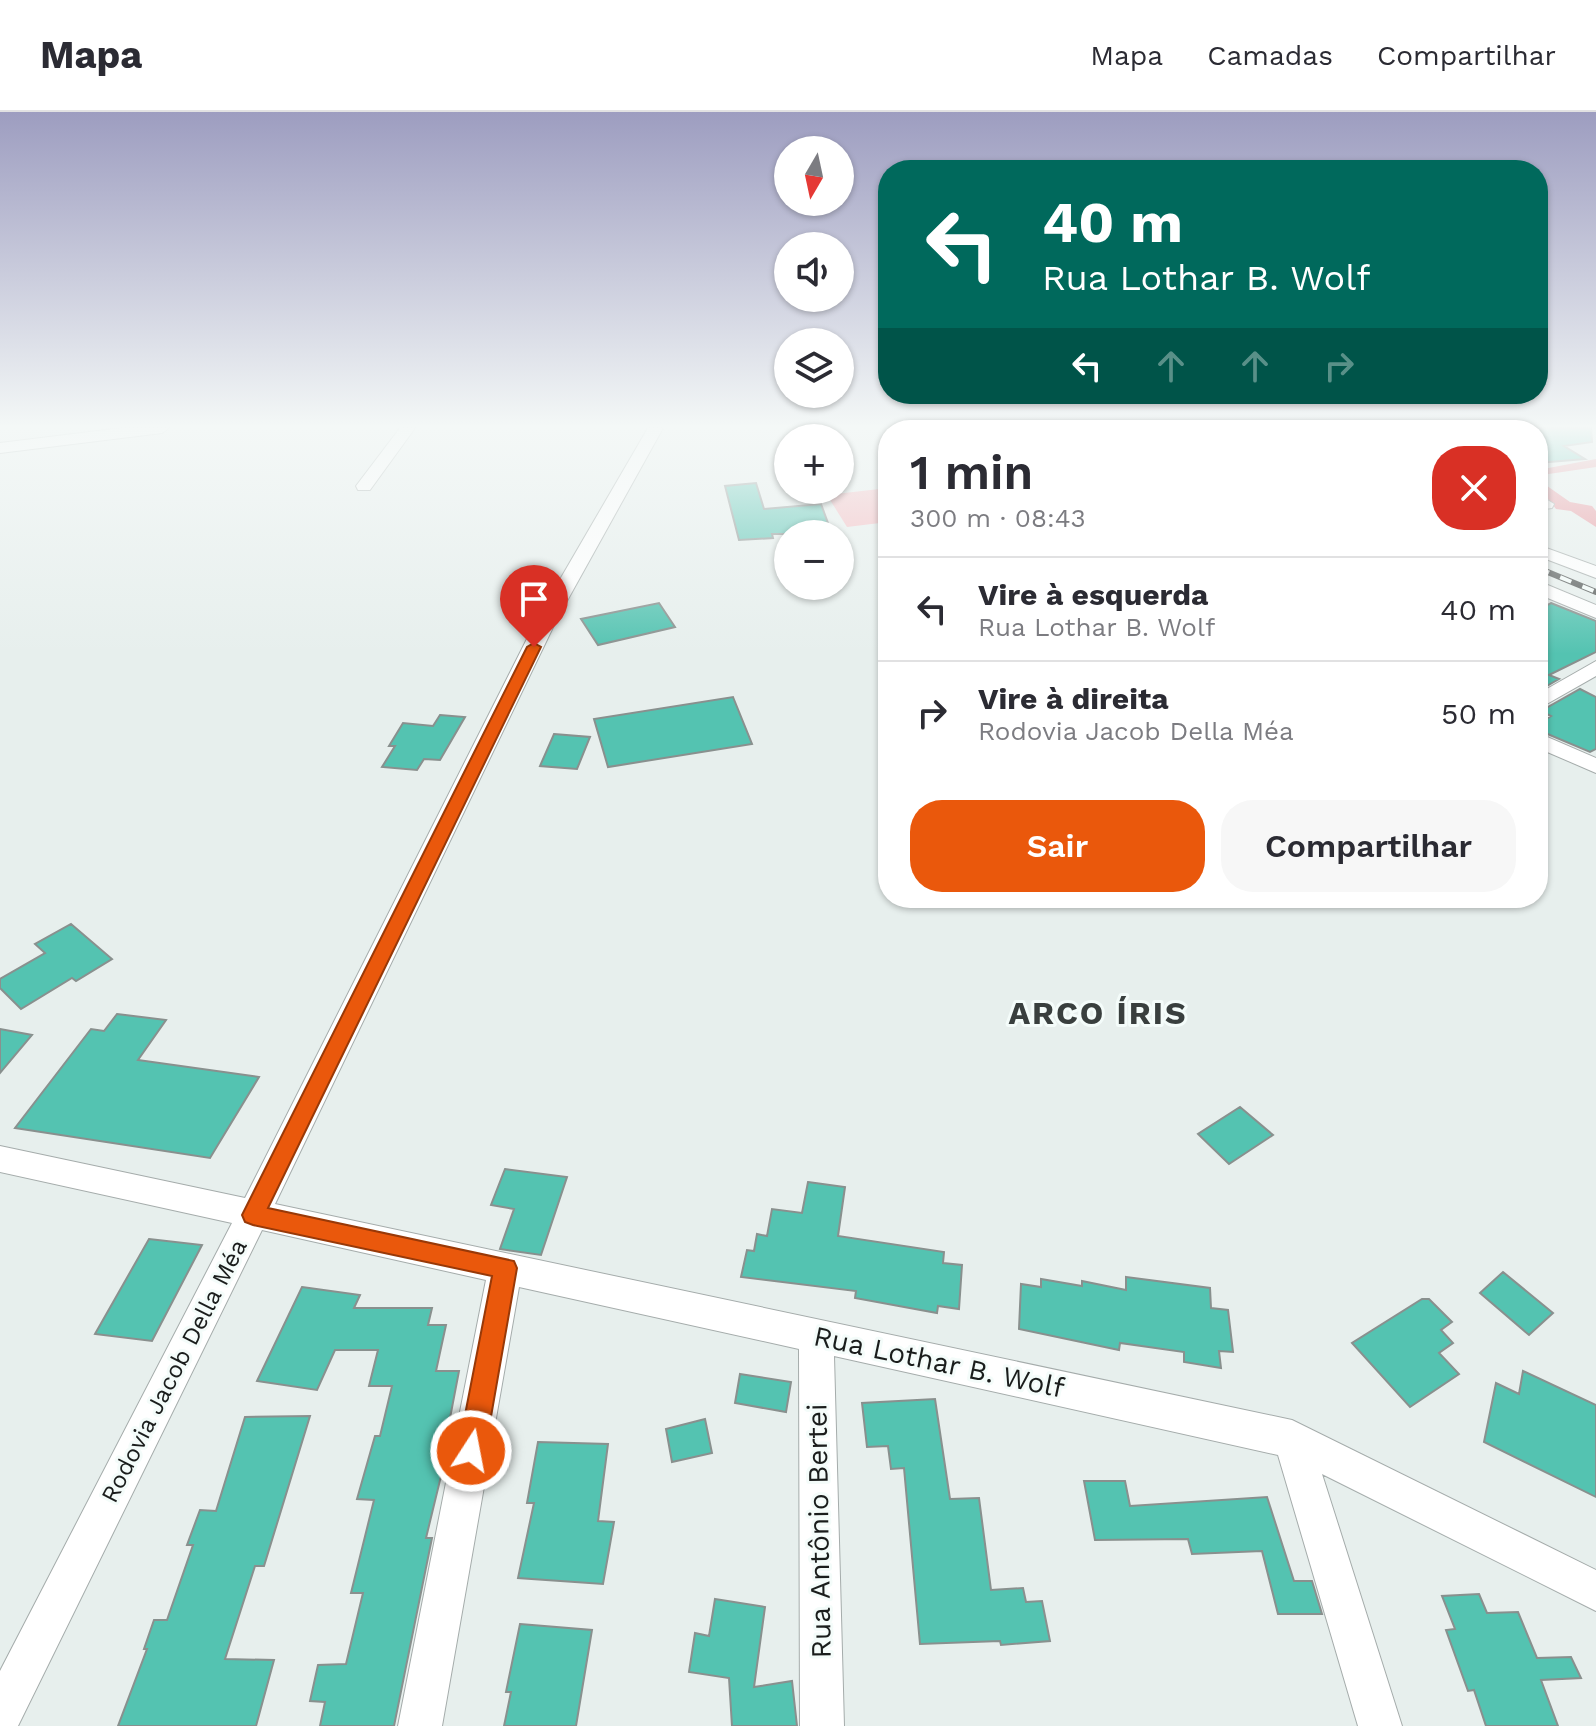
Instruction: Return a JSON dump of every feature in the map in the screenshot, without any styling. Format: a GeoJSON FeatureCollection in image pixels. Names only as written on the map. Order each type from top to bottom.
{"type":"FeatureCollection","features":[{"type":"Feature","properties":{"kind":"street","name":"Rodovia Jacob Della Méa"},"geometry":{"type":"LineString","coordinates":[[0,1716],[253,1215],[547,619],[613,503]]}},
{"type":"Feature","properties":{"kind":"street"},"geometry":{"type":"LineString","coordinates":[[1548,554],[1593,570]]}},
{"type":"Feature","properties":{"kind":"street"},"geometry":{"type":"LineString","coordinates":[[1548,591],[1596,612]]}},
{"type":"Feature","properties":{"kind":"street"},"geometry":{"type":"LineString","coordinates":[[1548,697],[1596,667]]}},
{"type":"Feature","properties":{"kind":"street"},"geometry":{"type":"LineString","coordinates":[[1548,744],[1596,766]]}},
{"type":"Feature","properties":{"kind":"street","name":"Rua Lothar B. Wolf"},"geometry":{"type":"LineString","coordinates":[[0,1159],[1292,1439],[1596,1591]]}},
{"type":"Feature","properties":{"kind":"street"},"geometry":{"type":"LineString","coordinates":[[420,1726],[505,1268]]}},
{"type":"Feature","properties":{"kind":"street","name":"Rua Antônio Bertei"},"geometry":{"type":"LineString","coordinates":[[816,1336],[822,1726]]}},
{"type":"Feature","properties":{"kind":"street"},"geometry":{"type":"LineString","coordinates":[[1292,1439],[1380,1726]]}},
{"type":"Feature","properties":{"kind":"shaded area"},"geometry":{"type":"Polygon","coordinates":[[[878,503],[878,523],[854,526],[854,520],[843,520],[833,504],[878,503]]]}},
{"type":"Feature","properties":{"kind":"shaded area"},"geometry":{"type":"Polygon","coordinates":[[[1552,503],[1592,506],[1596,511],[1596,527],[1571,511],[1556,509],[1552,503]]]}},
{"type":"Feature","properties":{"kind":"building"},"geometry":{"type":"Polygon","coordinates":[[[729,503],[762,503],[764,509],[821,504],[827,520],[774,520],[773,538],[739,540],[729,503]]]}},
{"type":"Feature","properties":{"kind":"building"},"geometry":{"type":"Polygon","coordinates":[[[659,603],[675,627],[598,645],[581,619],[659,603]]]}},
{"type":"Feature","properties":{"kind":"building"},"geometry":{"type":"Polygon","coordinates":[[[1551,603],[1596,621],[1596,652],[1549,675],[1559,679],[1548,685],[1548,605],[1551,603]]]}},
{"type":"Feature","properties":{"kind":"building"},"geometry":{"type":"Polygon","coordinates":[[[1580,689],[1596,697],[1596,749],[1590,752],[1548,734],[1548,718],[1551,716],[1548,707],[1580,689]]]}},
{"type":"Feature","properties":{"kind":"building"},"geometry":{"type":"Polygon","coordinates":[[[733,697],[752,744],[608,767],[594,719],[733,697]]]}},
{"type":"Feature","properties":{"kind":"building"},"geometry":{"type":"Polygon","coordinates":[[[440,715],[465,717],[440,760],[424,759],[417,770],[382,767],[395,746],[389,746],[403,723],[433,726],[440,715]]]}},
{"type":"Feature","properties":{"kind":"building"},"geometry":{"type":"Polygon","coordinates":[[[554,734],[590,737],[577,769],[540,766],[554,734]]]}},
{"type":"Feature","properties":{"kind":"building"},"geometry":{"type":"Polygon","coordinates":[[[71,924],[112,959],[76,981],[72,978],[21,1009],[0,988],[0,979],[45,953],[35,944],[71,924]]]}},
{"type":"Feature","properties":{"kind":"building"},"geometry":{"type":"Polygon","coordinates":[[[117,1014],[166,1020],[138,1060],[259,1077],[210,1158],[15,1128],[91,1029],[104,1031],[117,1014]]]}},
{"type":"Feature","properties":{"kind":"building"},"geometry":{"type":"Polygon","coordinates":[[[0,1029],[32,1035],[0,1073],[0,1029]]]}},
{"type":"Feature","properties":{"kind":"building"},"geometry":{"type":"Polygon","coordinates":[[[1240,1107],[1273,1135],[1229,1164],[1198,1134],[1240,1107]]]}},
{"type":"Feature","properties":{"kind":"building"},"geometry":{"type":"Polygon","coordinates":[[[505,1169],[567,1177],[541,1255],[500,1249],[514,1209],[491,1205],[505,1169]]]}},
{"type":"Feature","properties":{"kind":"building"},"geometry":{"type":"Polygon","coordinates":[[[808,1182],[845,1187],[838,1236],[944,1252],[943,1263],[962,1265],[959,1309],[938,1306],[937,1313],[855,1298],[856,1291],[741,1277],[747,1250],[754,1251],[757,1234],[767,1236],[772,1209],[802,1213],[808,1182]]]}},
{"type":"Feature","properties":{"kind":"building"},"geometry":{"type":"Polygon","coordinates":[[[149,1239],[202,1245],[152,1341],[95,1334],[149,1239]]]}},
{"type":"Feature","properties":{"kind":"building"},"geometry":{"type":"Polygon","coordinates":[[[1503,1272],[1553,1313],[1529,1335],[1480,1293],[1503,1272]]]}},
{"type":"Feature","properties":{"kind":"building"},"geometry":{"type":"Polygon","coordinates":[[[1126,1277],[1210,1288],[1211,1308],[1228,1310],[1233,1352],[1219,1351],[1221,1368],[1184,1362],[1184,1352],[1120,1343],[1119,1350],[1019,1329],[1021,1284],[1041,1287],[1041,1279],[1082,1286],[1082,1281],[1126,1290],[1126,1277]]]}},
{"type":"Feature","properties":{"kind":"building"},"geometry":{"type":"Polygon","coordinates":[[[302,1287],[360,1295],[354,1308],[432,1308],[428,1325],[446,1325],[436,1371],[459,1371],[446,1439],[450,1439],[426,1538],[432,1538],[394,1726],[320,1726],[325,1702],[310,1701],[318,1665],[346,1664],[363,1593],[351,1593],[374,1500],[357,1499],[375,1436],[380,1436],[392,1386],[369,1386],[378,1350],[335,1350],[317,1390],[257,1381],[302,1287]]]}},
{"type":"Feature","properties":{"kind":"building"},"geometry":{"type":"Polygon","coordinates":[[[1422,1299],[1429,1299],[1452,1322],[1441,1330],[1453,1343],[1439,1353],[1459,1374],[1410,1407],[1352,1343],[1422,1299]]]}},
{"type":"Feature","properties":{"kind":"building"},"geometry":{"type":"Polygon","coordinates":[[[1523,1371],[1596,1405],[1596,1497],[1484,1442],[1496,1383],[1519,1394],[1523,1371]]]}},
{"type":"Feature","properties":{"kind":"building"},"geometry":{"type":"Polygon","coordinates":[[[740,1374],[791,1382],[786,1412],[735,1403],[740,1374]]]}},
{"type":"Feature","properties":{"kind":"building"},"geometry":{"type":"Polygon","coordinates":[[[935,1399],[950,1499],[979,1498],[991,1590],[1023,1588],[1026,1602],[1042,1601],[1050,1641],[1001,1645],[1000,1641],[920,1644],[904,1468],[891,1469],[888,1446],[867,1447],[862,1403],[935,1399]]]}},
{"type":"Feature","properties":{"kind":"building"},"geometry":{"type":"Polygon","coordinates":[[[310,1416],[264,1566],[255,1566],[225,1659],[274,1660],[256,1726],[118,1726],[147,1649],[144,1649],[154,1620],[167,1620],[193,1545],[187,1545],[200,1510],[216,1511],[245,1417],[310,1416]]]}},
{"type":"Feature","properties":{"kind":"building"},"geometry":{"type":"Polygon","coordinates":[[[705,1419],[712,1453],[672,1462],[666,1429],[705,1419]]]}},
{"type":"Feature","properties":{"kind":"building"},"geometry":{"type":"Polygon","coordinates":[[[538,1442],[608,1444],[598,1521],[614,1522],[603,1584],[518,1578],[534,1503],[527,1503],[538,1442]]]}},
{"type":"Feature","properties":{"kind":"building"},"geometry":{"type":"Polygon","coordinates":[[[1084,1481],[1125,1481],[1130,1506],[1267,1497],[1294,1581],[1312,1581],[1322,1614],[1278,1614],[1262,1551],[1192,1554],[1188,1539],[1095,1540],[1084,1481]]]}},
{"type":"Feature","properties":{"kind":"building"},"geometry":{"type":"Polygon","coordinates":[[[1479,1594],[1487,1613],[1518,1612],[1537,1658],[1571,1657],[1581,1678],[1541,1680],[1558,1726],[1486,1726],[1474,1690],[1468,1691],[1446,1630],[1455,1629],[1442,1596],[1479,1594]]]}},
{"type":"Feature","properties":{"kind":"building"},"geometry":{"type":"Polygon","coordinates":[[[715,1599],[765,1607],[754,1687],[792,1681],[797,1726],[732,1726],[729,1678],[689,1672],[695,1633],[709,1636],[715,1599]]]}},
{"type":"Feature","properties":{"kind":"building"},"geometry":{"type":"Polygon","coordinates":[[[520,1624],[592,1630],[576,1726],[504,1726],[511,1692],[506,1692],[520,1624]]]}},
{"type":"Feature","properties":{"kind":"railway"},"geometry":{"type":"LineString","coordinates":[[1548,572],[1596,592]]}},
{"type":"Feature","properties":{"kind":"district","name":"ARCO ÍRIS"},"geometry":{"type":"Point","coordinates":[1098,1013]}},
{"type":"Feature","properties":{"kind":"route"},"geometry":{"type":"LineString","coordinates":[[471,1451],[505,1268],[253,1215],[534,647]]}}]}
